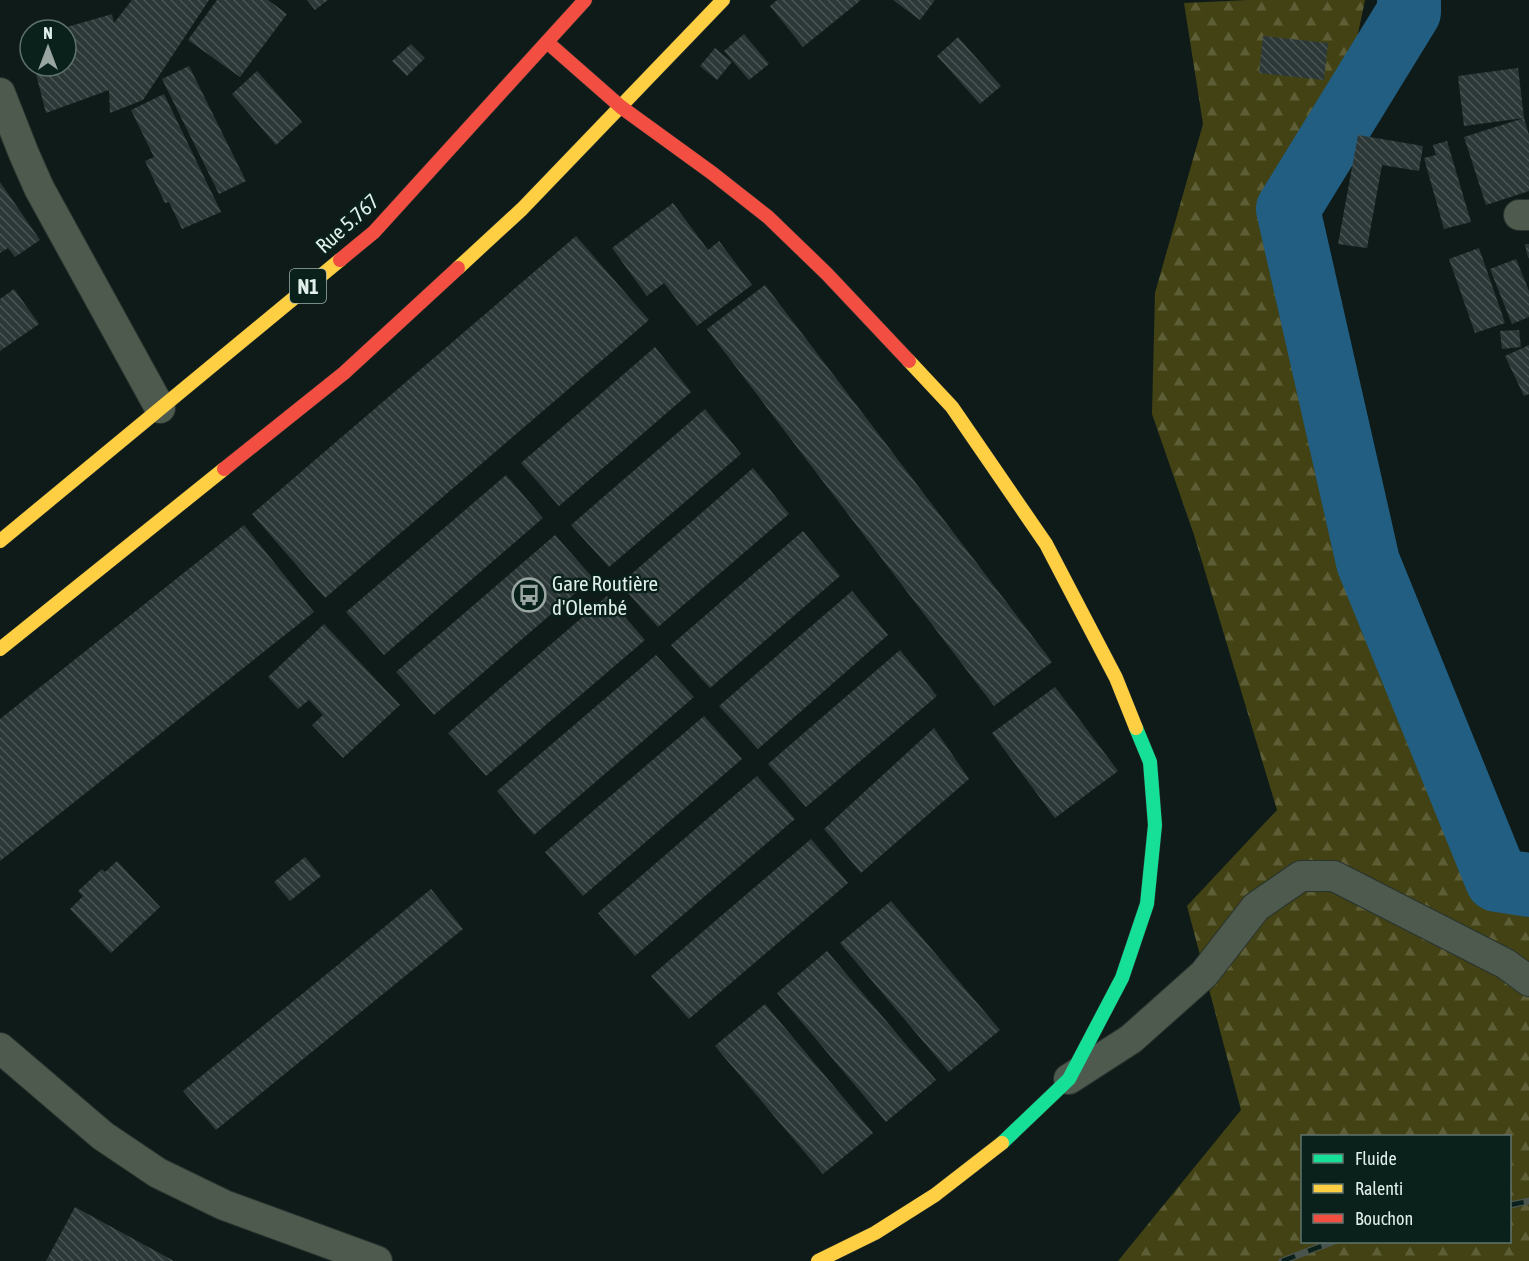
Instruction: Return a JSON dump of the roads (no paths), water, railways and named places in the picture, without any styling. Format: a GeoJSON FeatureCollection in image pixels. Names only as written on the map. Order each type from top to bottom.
{"type":"FeatureCollection","features":[{"type":"Feature","properties":{"kind":"main road","name":"Rue 5.767"},"geometry":{"type":"LineString","coordinates":[[0,541],[374,232],[585,0]]}},
{"type":"Feature","properties":{"kind":"main road"},"geometry":{"type":"LineString","coordinates":[[0,649],[344,373],[522,208],[723,0]]}},
{"type":"Feature","properties":{"kind":"main road"},"geometry":{"type":"LineString","coordinates":[[547,42],[621,107],[712,173],[768,218],[827,274],[952,407],[1046,544],[1116,678],[1150,762],[1155,825],[1147,904],[1122,978],[1069,1079],[1008,1139],[935,1195],[875,1233],[818,1261]]}},
{"type":"Feature","properties":{"kind":"street"},"geometry":{"type":"LineString","coordinates":[[0,93],[39,188],[160,408]]}},
{"type":"Feature","properties":{"kind":"street"},"geometry":{"type":"LineString","coordinates":[[1069,1079],[1131,1038],[1204,974],[1256,907],[1301,876],[1334,876],[1506,964],[1529,981]]}},
{"type":"Feature","properties":{"kind":"street"},"geometry":{"type":"LineString","coordinates":[[0,1048],[103,1136],[158,1173],[331,1253],[377,1261]]}},
{"type":"Feature","properties":{"kind":"waterway"},"geometry":{"type":"LineString","coordinates":[[1409,0],[1409,12],[1288,209],[1368,562],[1497,880],[1529,885]]}},
{"type":"Feature","properties":{"kind":"railway"},"geometry":{"type":"LineString","coordinates":[[1511,1205],[1529,1201]]}},
{"type":"Feature","properties":{"kind":"railway"},"geometry":{"type":"LineString","coordinates":[[1282,1261],[1329,1243]]}},
{"type":"Feature","properties":{"kind":"place","name":"Gare Routière d'Olembé"},"geometry":{"type":"Point","coordinates":[529,595]}}]}
